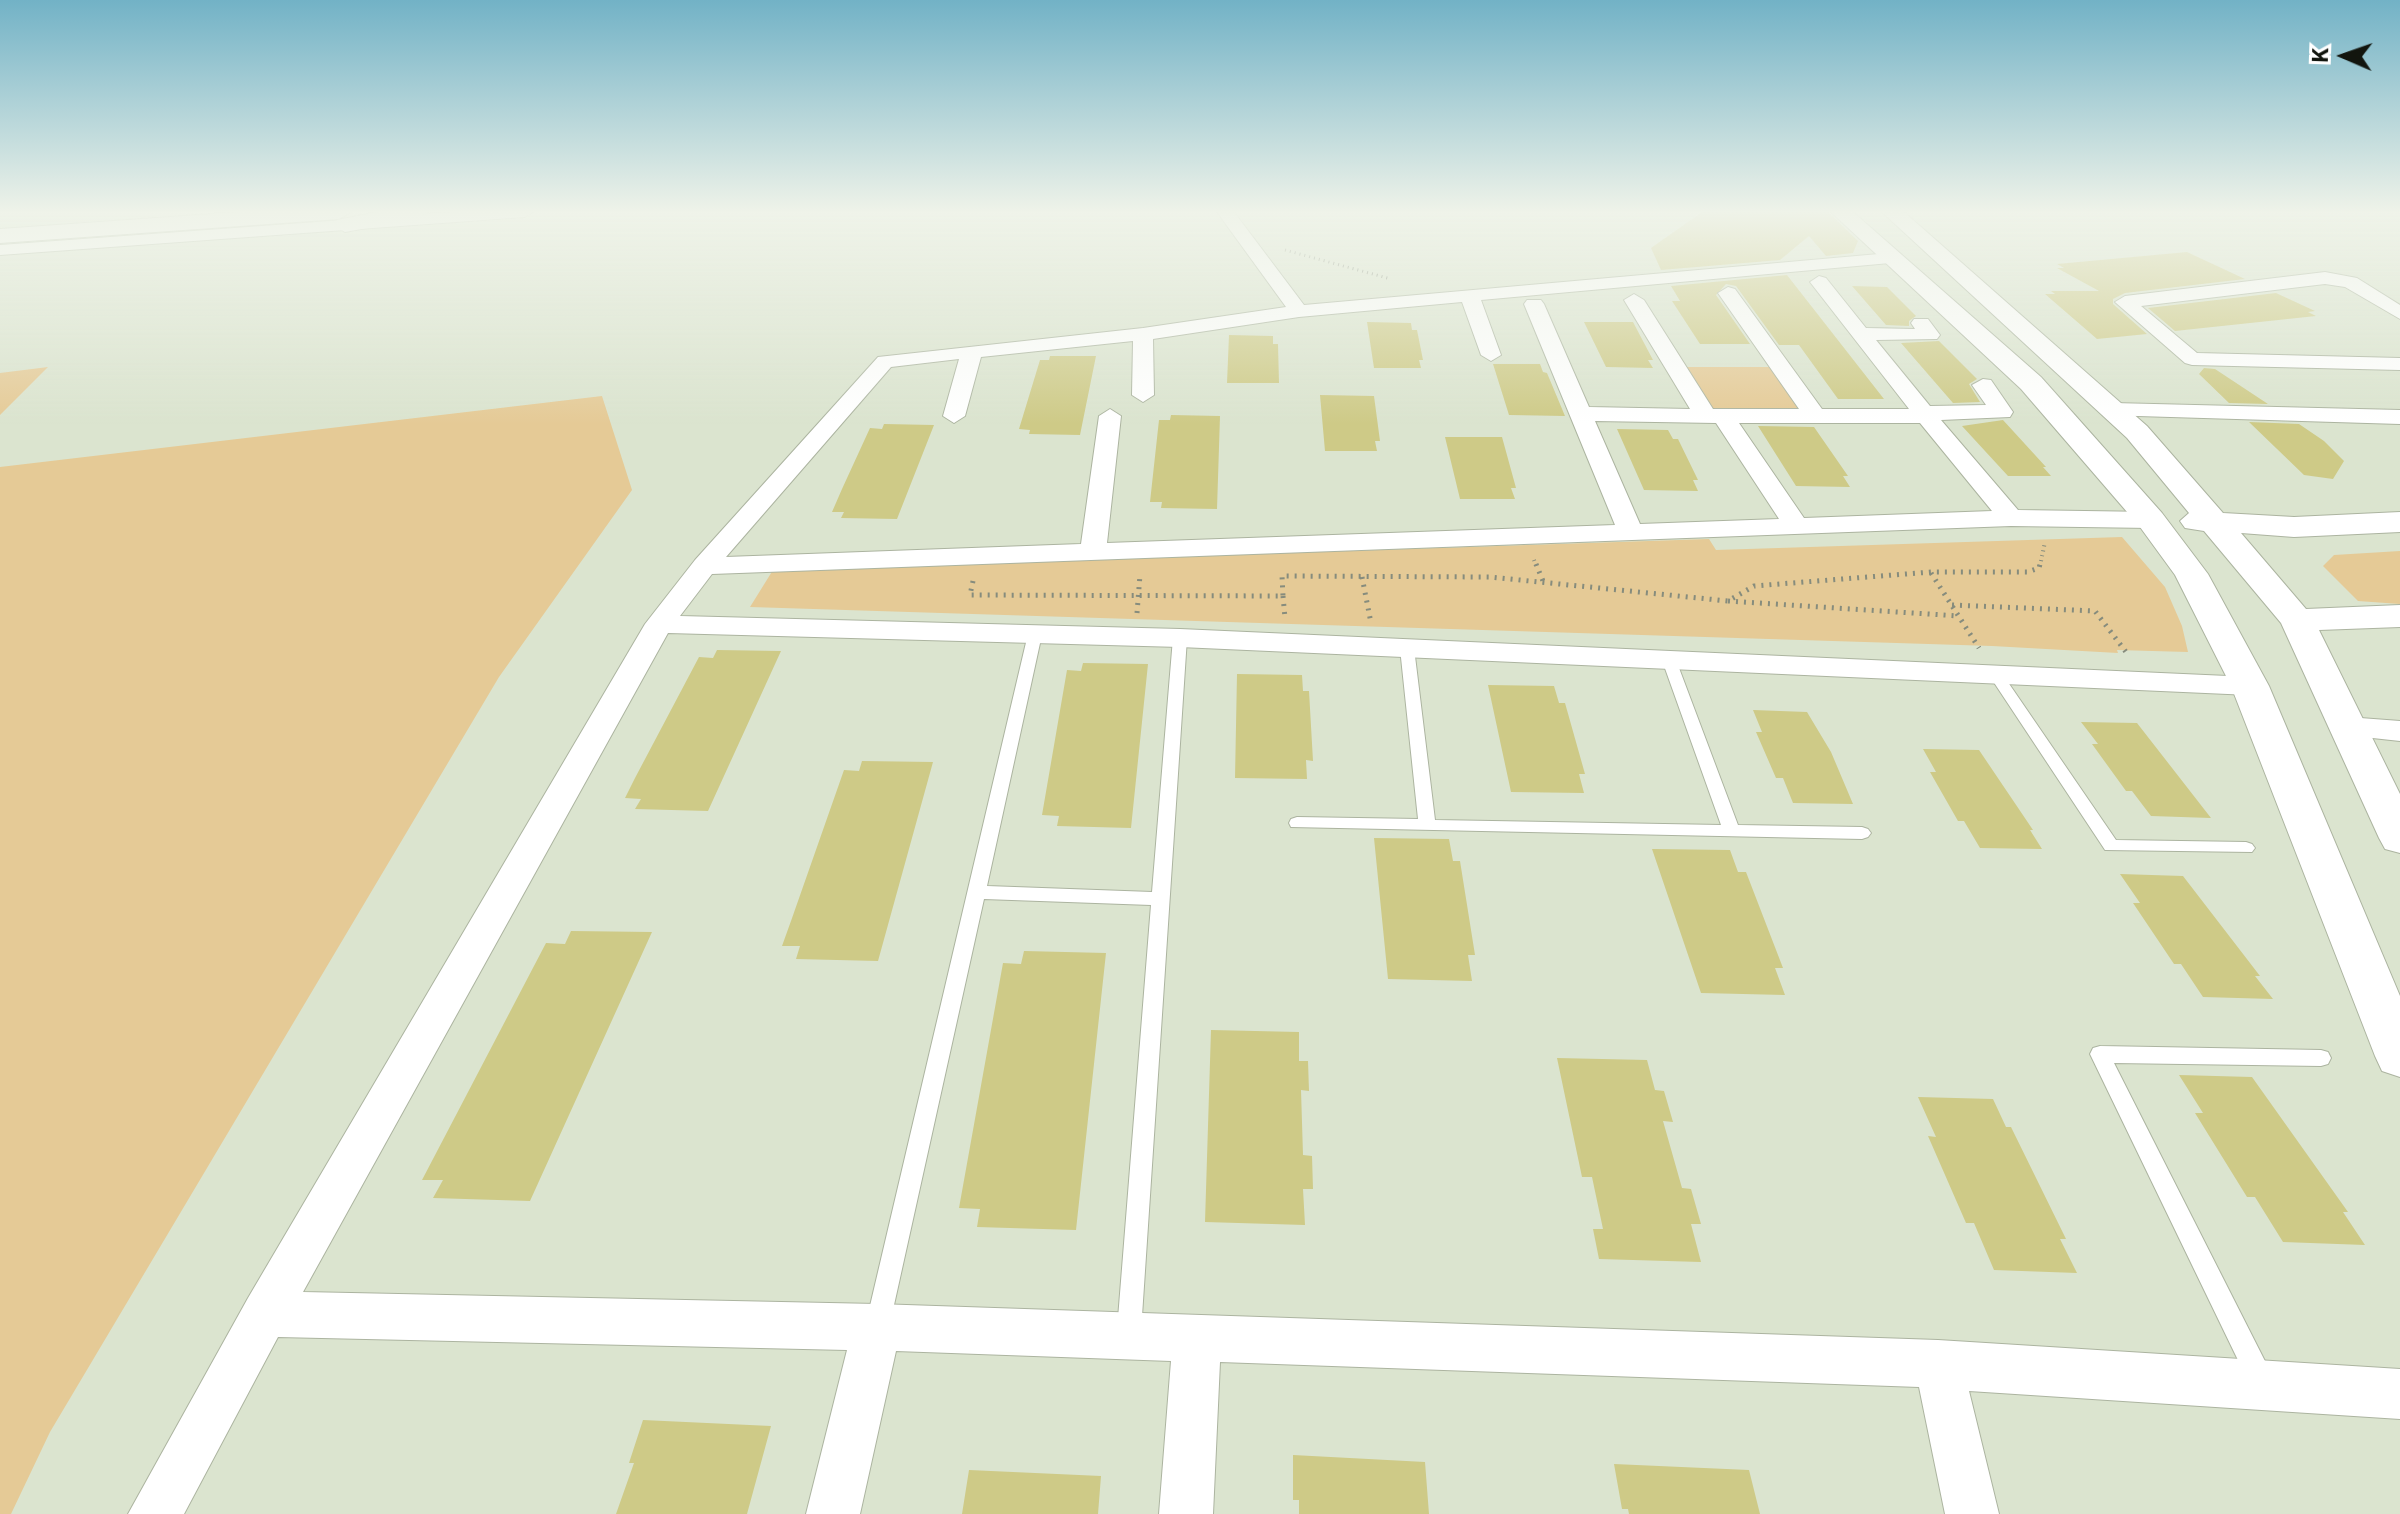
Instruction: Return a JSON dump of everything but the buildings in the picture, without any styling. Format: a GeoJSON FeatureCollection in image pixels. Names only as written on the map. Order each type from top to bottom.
{"type":"FeatureCollection","features":[{"type":"Feature","properties":{"kind":"street"},"geometry":{"type":"LineString","coordinates":[[1278,283],[1299,311]]}},
{"type":"Feature","properties":{"kind":"street"},"geometry":{"type":"LineString","coordinates":[[155,1514],[265,1314],[659,624],[704,566],[885,361],[1143,334],[1299,311],[1614,283]]}},
{"type":"Feature","properties":{"kind":"street"},"geometry":{"type":"LineString","coordinates":[[1819,283],[1852,340],[1877,354],[2011,518]]}},
{"type":"Feature","properties":{"kind":"street"},"geometry":{"type":"LineString","coordinates":[[1919,283],[2031,383],[2151,520],[2191,574],[2250,686],[2400,1056]]}},
{"type":"Feature","properties":{"kind":"street"},"geometry":{"type":"LineString","coordinates":[[1970,283],[2137,432],[2297,620],[2400,838]]}},
{"type":"Feature","properties":{"kind":"street"},"geometry":{"type":"LineString","coordinates":[[2286,283],[2125,302],[2192,359],[2400,364]]}},
{"type":"Feature","properties":{"kind":"street"},"geometry":{"type":"LineString","coordinates":[[2351,283],[2400,313]]}},
{"type":"Feature","properties":{"kind":"street"},"geometry":{"type":"LineString","coordinates":[[1728,293],[1815,416]]}},
{"type":"Feature","properties":{"kind":"street"},"geometry":{"type":"LineString","coordinates":[[1470,296],[1491,355]]}},
{"type":"Feature","properties":{"kind":"street"},"geometry":{"type":"LineString","coordinates":[[1634,300],[1797,527]]}},
{"type":"Feature","properties":{"kind":"street"},"geometry":{"type":"LineString","coordinates":[[1534,304],[1631,532]]}},
{"type":"Feature","properties":{"kind":"street"},"geometry":{"type":"LineString","coordinates":[[1852,340],[1930,335],[1921,323]]}},
{"type":"Feature","properties":{"kind":"street"},"geometry":{"type":"LineString","coordinates":[[1143,334],[1143,395]]}},
{"type":"Feature","properties":{"kind":"street"},"geometry":{"type":"LineString","coordinates":[[954,416],[972,352]]}},
{"type":"Feature","properties":{"kind":"street"},"geometry":{"type":"LineString","coordinates":[[1581,414],[1815,416],[2002,412],[1983,385]]}},
{"type":"Feature","properties":{"kind":"street"},"geometry":{"type":"LineString","coordinates":[[2113,410],[2400,417]]}},
{"type":"Feature","properties":{"kind":"street"},"geometry":{"type":"LineString","coordinates":[[1093,552],[1110,416]]}},
{"type":"Feature","properties":{"kind":"street"},"geometry":{"type":"LineString","coordinates":[[704,566],[2011,518],[2151,520],[2294,527],[2400,522]]}},
{"type":"Feature","properties":{"kind":"street"},"geometry":{"type":"LineString","coordinates":[[2297,620],[2400,616]]}},
{"type":"Feature","properties":{"kind":"street"},"geometry":{"type":"LineString","coordinates":[[659,624],[1180,638],[2250,686]]}},
{"type":"Feature","properties":{"kind":"street"},"geometry":{"type":"LineString","coordinates":[[2347,727],[2400,731]]}},
{"type":"Feature","properties":{"kind":"street"},"geometry":{"type":"LineString","coordinates":[[265,1314],[877,1327],[1938,1364],[2400,1394]]}},
{"type":"Feature","properties":{"kind":"street"},"geometry":{"type":"LineString","coordinates":[[833,1514],[877,1327]]}},
{"type":"Feature","properties":{"kind":"street"},"geometry":{"type":"LineString","coordinates":[[1186,1514],[1197,1338]]}},
{"type":"Feature","properties":{"kind":"street"},"geometry":{"type":"LineString","coordinates":[[1938,1364],[1972,1514]]}},
{"type":"Feature","properties":{"kind":"lane"},"geometry":{"type":"LineString","coordinates":[[877,1327],[1035,634]]}},
{"type":"Feature","properties":{"kind":"lane"},"geometry":{"type":"LineString","coordinates":[[1129,1337],[1180,638]]}},
{"type":"Feature","properties":{"kind":"lane"},"geometry":{"type":"LineString","coordinates":[[1407,648],[1427,825]]}},
{"type":"Feature","properties":{"kind":"lane"},"geometry":{"type":"LineString","coordinates":[[1669,660],[1732,831]]}},
{"type":"Feature","properties":{"kind":"lane"},"geometry":{"type":"LineString","coordinates":[[1996,675],[2111,846],[2246,848]]}},
{"type":"Feature","properties":{"kind":"lane"},"geometry":{"type":"LineString","coordinates":[[1297,823],[1862,833]]}},
{"type":"Feature","properties":{"kind":"lane"},"geometry":{"type":"LineString","coordinates":[[976,892],[1161,899]]}},
{"type":"Feature","properties":{"kind":"lane"},"geometry":{"type":"LineString","coordinates":[[2264,1385],[2100,1054],[2321,1058]]}},
{"type":"Feature","properties":{"kind":"path"},"geometry":{"type":"LineString","coordinates":[[1728,601],[1754,586],[1931,572],[1999,574],[2039,568],[2052,518]]}},
{"type":"Feature","properties":{"kind":"path"},"geometry":{"type":"LineString","coordinates":[[1134,637],[1143,550]]}},
{"type":"Feature","properties":{"kind":"path"},"geometry":{"type":"LineString","coordinates":[[978,556],[970,595],[1283,596],[1282,576],[1490,577],[1728,601],[1959,616]]}},
{"type":"Feature","properties":{"kind":"path"},"geometry":{"type":"LineString","coordinates":[[1931,572],[1996,675]]}},
{"type":"Feature","properties":{"kind":"path"},"geometry":{"type":"LineString","coordinates":[[1362,577],[1375,647]]}},
{"type":"Feature","properties":{"kind":"path"},"geometry":{"type":"LineString","coordinates":[[1952,605],[2095,611],[2150,682]]}},
{"type":"Feature","properties":{"kind":"shaded area"},"geometry":{"type":"Polygon","coordinates":[[[48,367],[0,415],[0,373],[48,367]]]}},
{"type":"Feature","properties":{"kind":"shaded area"},"geometry":{"type":"Polygon","coordinates":[[[1686,367],[1770,367],[1801,409],[1712,409],[1686,367]]]}},
{"type":"Feature","properties":{"kind":"shaded area"},"geometry":{"type":"Polygon","coordinates":[[[602,396],[632,490],[499,677],[50,1432],[11,1514],[0,1514],[0,467],[602,396]]]}},
{"type":"Feature","properties":{"kind":"shaded area"},"geometry":{"type":"Polygon","coordinates":[[[2122,537],[2165,587],[2182,626],[2188,652],[2117,650],[2118,653],[1992,646],[750,607],[773,570],[1709,539],[1716,550],[2122,537]]]}},
{"type":"Feature","properties":{"kind":"shaded area"},"geometry":{"type":"Polygon","coordinates":[[[2400,551],[2400,604],[2358,601],[2323,566],[2334,555],[2400,551]]]}}]}
